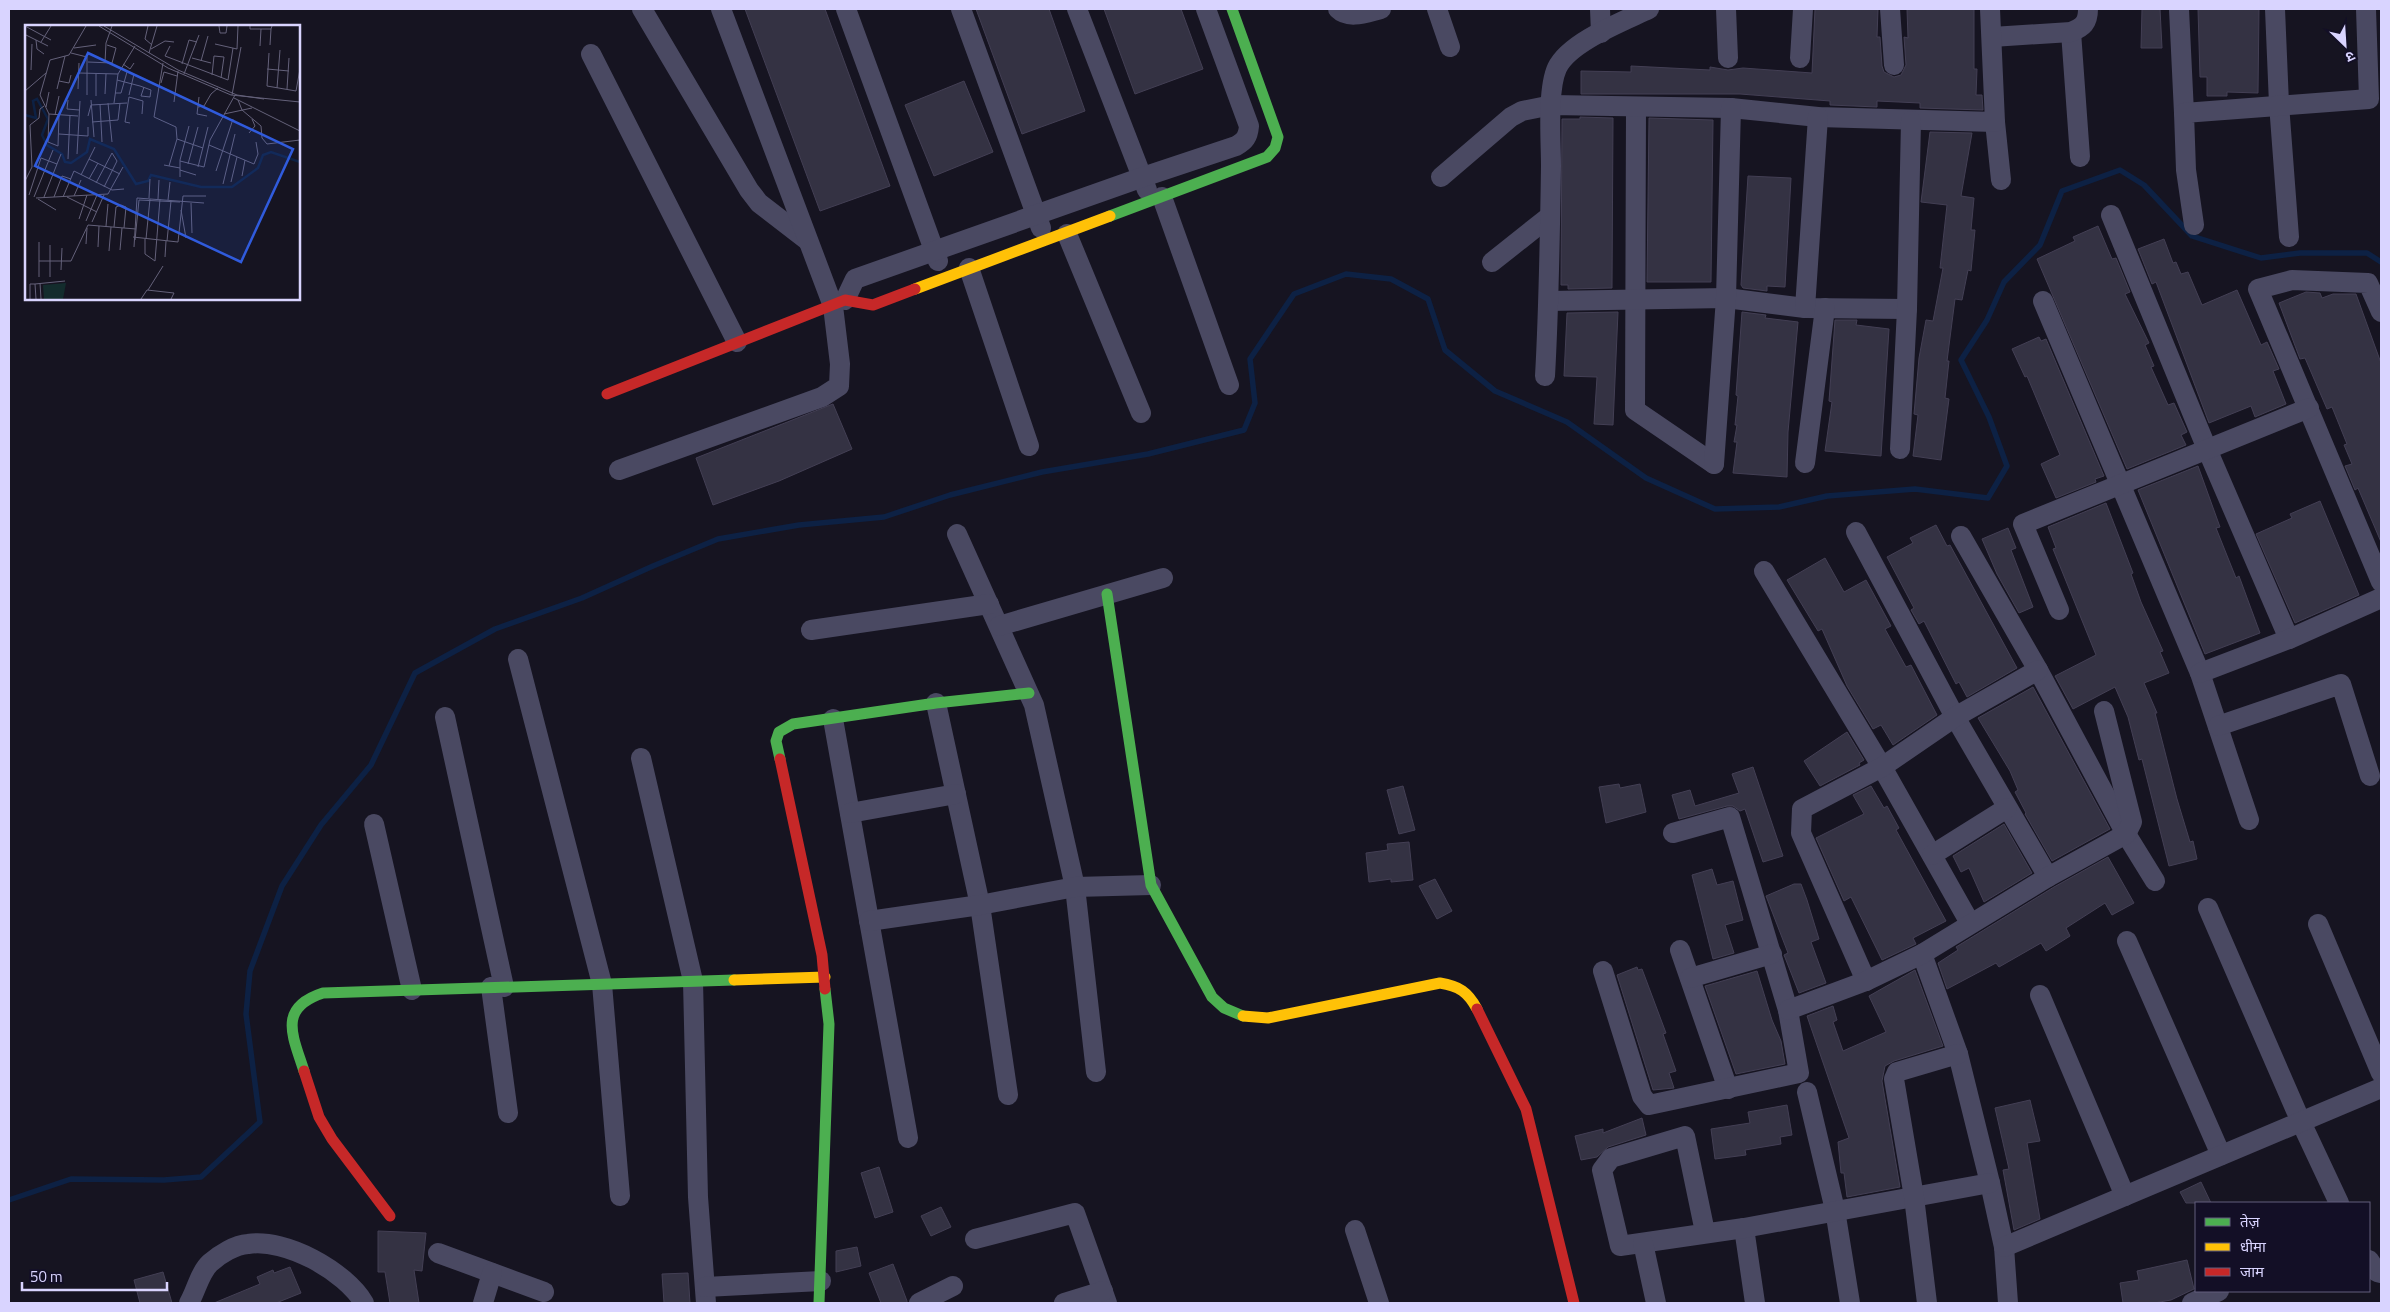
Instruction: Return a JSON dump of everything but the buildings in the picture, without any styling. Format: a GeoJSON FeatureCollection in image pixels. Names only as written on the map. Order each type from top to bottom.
{"type":"FeatureCollection","features":[{"type":"Feature","properties":{"kind":"street"},"geometry":{"type":"LineString","coordinates":[[642,9],[749,190],[759,203],[806,240]]}},
{"type":"Feature","properties":{"kind":"street"},"geometry":{"type":"LineString","coordinates":[[619,470],[822,397],[839,386],[841,376],[839,303],[806,240],[721,9]]}},
{"type":"Feature","properties":{"kind":"street"},"geometry":{"type":"LineString","coordinates":[[846,9],[944,277]]}},
{"type":"Feature","properties":{"kind":"street"},"geometry":{"type":"LineString","coordinates":[[961,9],[1046,242]]}},
{"type":"Feature","properties":{"kind":"street"},"geometry":{"type":"LineString","coordinates":[[1077,9],[1143,177],[1156,199],[1229,385]]}},
{"type":"Feature","properties":{"kind":"street"},"geometry":{"type":"LineString","coordinates":[[839,303],[855,280],[934,250],[1236,146],[1244,141],[1248,134],[1249,126],[1206,9]]}},
{"type":"Feature","properties":{"kind":"street"},"geometry":{"type":"LineString","coordinates":[[607,394],[839,303],[873,306],[944,277],[1046,242],[1267,157],[1275,148],[1278,137],[1232,9]]}},
{"type":"Feature","properties":{"kind":"street"},"geometry":{"type":"LineString","coordinates":[[1338,9],[1345,14],[1360,14],[1381,9]]}},
{"type":"Feature","properties":{"kind":"street"},"geometry":{"type":"LineString","coordinates":[[1437,9],[1450,47]]}},
{"type":"Feature","properties":{"kind":"street"},"geometry":{"type":"LineString","coordinates":[[1600,9],[1601,33]]}},
{"type":"Feature","properties":{"kind":"street"},"geometry":{"type":"LineString","coordinates":[[1545,376],[1549,301],[1552,105],[1557,68],[1578,46],[1649,9]]}},
{"type":"Feature","properties":{"kind":"street"},"geometry":{"type":"LineString","coordinates":[[1726,9],[1728,58]]}},
{"type":"Feature","properties":{"kind":"street"},"geometry":{"type":"LineString","coordinates":[[1800,58],[1803,9]]}},
{"type":"Feature","properties":{"kind":"street"},"geometry":{"type":"LineString","coordinates":[[1890,9],[1894,65]]}},
{"type":"Feature","properties":{"kind":"street"},"geometry":{"type":"LineString","coordinates":[[1990,9],[1995,122],[2001,180]]}},
{"type":"Feature","properties":{"kind":"street"},"geometry":{"type":"LineString","coordinates":[[1992,37],[2071,32],[2082,28],[2087,21],[2088,9]]}},
{"type":"Feature","properties":{"kind":"street"},"geometry":{"type":"LineString","coordinates":[[2179,9],[2186,170],[2194,225]]}},
{"type":"Feature","properties":{"kind":"street"},"geometry":{"type":"LineString","coordinates":[[2275,9],[2279,104],[2289,237]]}},
{"type":"Feature","properties":{"kind":"street"},"geometry":{"type":"LineString","coordinates":[[2184,113],[2279,104],[2369,99],[2366,9]]}},
{"type":"Feature","properties":{"kind":"street"},"geometry":{"type":"LineString","coordinates":[[2071,32],[2080,157]]}},
{"type":"Feature","properties":{"kind":"street"},"geometry":{"type":"LineString","coordinates":[[591,54],[737,342]]}},
{"type":"Feature","properties":{"kind":"street"},"geometry":{"type":"LineString","coordinates":[[1441,177],[1510,117],[1522,111],[1552,105],[1636,108],[1731,108],[1818,117],[1995,122]]}},
{"type":"Feature","properties":{"kind":"street"},"geometry":{"type":"LineString","coordinates":[[1636,108],[1635,410],[1714,464],[1726,298],[1731,108]]}},
{"type":"Feature","properties":{"kind":"street"},"geometry":{"type":"LineString","coordinates":[[1805,308],[1818,117]]}},
{"type":"Feature","properties":{"kind":"street"},"geometry":{"type":"LineString","coordinates":[[1900,449],[1907,310],[1911,121]]}},
{"type":"Feature","properties":{"kind":"street"},"geometry":{"type":"LineString","coordinates":[[1248,134],[1275,148]]}},
{"type":"Feature","properties":{"kind":"street"},"geometry":{"type":"LineString","coordinates":[[2111,215],[2207,449],[2289,639]]}},
{"type":"Feature","properties":{"kind":"street"},"geometry":{"type":"LineString","coordinates":[[1492,262],[1550,216]]}},
{"type":"Feature","properties":{"kind":"street"},"geometry":{"type":"LineString","coordinates":[[1067,234],[1141,413]]}},
{"type":"Feature","properties":{"kind":"street"},"geometry":{"type":"LineString","coordinates":[[969,268],[1029,446]]}},
{"type":"Feature","properties":{"kind":"street"},"geometry":{"type":"LineString","coordinates":[[2381,312],[2368,283],[2292,280],[2258,289],[2381,582]]}},
{"type":"Feature","properties":{"kind":"street"},"geometry":{"type":"LineString","coordinates":[[1549,301],[1726,298],[1805,308],[1907,310]]}},
{"type":"Feature","properties":{"kind":"street"},"geometry":{"type":"LineString","coordinates":[[2043,302],[2200,673],[2249,820]]}},
{"type":"Feature","properties":{"kind":"street"},"geometry":{"type":"LineString","coordinates":[[1805,463],[1826,308]]}},
{"type":"Feature","properties":{"kind":"street"},"geometry":{"type":"LineString","coordinates":[[2060,610],[2023,524],[2309,408]]}},
{"type":"Feature","properties":{"kind":"street"},"geometry":{"type":"LineString","coordinates":[[1856,532],[1955,718],[2048,877]]}},
{"type":"Feature","properties":{"kind":"street"},"geometry":{"type":"LineString","coordinates":[[957,534],[1029,693],[1075,887],[1096,1072]]}},
{"type":"Feature","properties":{"kind":"street"},"geometry":{"type":"LineString","coordinates":[[1961,536],[2038,670],[2126,834],[2154,881]]}},
{"type":"Feature","properties":{"kind":"street"},"geometry":{"type":"LineString","coordinates":[[1764,571],[1882,767],[1970,923]]}},
{"type":"Feature","properties":{"kind":"street"},"geometry":{"type":"LineString","coordinates":[[999,626],[1163,578]]}},
{"type":"Feature","properties":{"kind":"street"},"geometry":{"type":"LineString","coordinates":[[1107,594],[1151,885],[1212,998],[1224,1010],[1252,1019],[1268,1018],[1440,982],[1457,986],[1470,996],[1526,1109],[1574,1303]]}},
{"type":"Feature","properties":{"kind":"street"},"geometry":{"type":"LineString","coordinates":[[2200,673],[2289,639],[2381,598]]}},
{"type":"Feature","properties":{"kind":"street"},"geometry":{"type":"LineString","coordinates":[[811,630],[989,604]]}},
{"type":"Feature","properties":{"kind":"street"},"geometry":{"type":"LineString","coordinates":[[518,659],[602,984],[620,1196]]}},
{"type":"Feature","properties":{"kind":"street"},"geometry":{"type":"LineString","coordinates":[[1866,981],[1801,834],[1802,809],[1882,767],[1955,718],[2038,670]]}},
{"type":"Feature","properties":{"kind":"street"},"geometry":{"type":"LineString","coordinates":[[2218,726],[2340,684],[2370,776]]}},
{"type":"Feature","properties":{"kind":"street"},"geometry":{"type":"LineString","coordinates":[[819,1303],[829,1024],[825,977],[776,741],[780,732],[786,726],[936,703],[1029,693]]}},
{"type":"Feature","properties":{"kind":"street"},"geometry":{"type":"LineString","coordinates":[[936,703],[980,905],[1008,1095]]}},
{"type":"Feature","properties":{"kind":"street"},"geometry":{"type":"LineString","coordinates":[[1788,1010],[1866,981],[1922,954],[2048,877],[2126,834],[2132,822],[2104,710]]}},
{"type":"Feature","properties":{"kind":"street"},"geometry":{"type":"LineString","coordinates":[[445,717],[497,987],[508,1113]]}},
{"type":"Feature","properties":{"kind":"street"},"geometry":{"type":"LineString","coordinates":[[833,719],[908,1138]]}},
{"type":"Feature","properties":{"kind":"street"},"geometry":{"type":"LineString","coordinates":[[641,758],[693,981],[698,1197],[706,1295],[821,1281]]}},
{"type":"Feature","properties":{"kind":"street"},"geometry":{"type":"LineString","coordinates":[[850,813],[956,794]]}},
{"type":"Feature","properties":{"kind":"street"},"geometry":{"type":"LineString","coordinates":[[1932,855],[2007,808]]}},
{"type":"Feature","properties":{"kind":"street"},"geometry":{"type":"LineString","coordinates":[[1603,972],[1644,1101],[1649,1105],[1800,1073],[1788,1010],[1730,817],[1673,833]]}},
{"type":"Feature","properties":{"kind":"street"},"geometry":{"type":"LineString","coordinates":[[374,824],[412,990]]}},
{"type":"Feature","properties":{"kind":"street"},"geometry":{"type":"LineString","coordinates":[[869,921],[980,905],[1075,887],[1151,885]]}},
{"type":"Feature","properties":{"kind":"street"},"geometry":{"type":"LineString","coordinates":[[2208,908],[2301,1122],[2339,1202]]}},
{"type":"Feature","properties":{"kind":"street"},"geometry":{"type":"LineString","coordinates":[[2318,924],[2381,1073]]}},
{"type":"Feature","properties":{"kind":"street"},"geometry":{"type":"LineString","coordinates":[[2127,941],[2221,1155]]}},
{"type":"Feature","properties":{"kind":"street"},"geometry":{"type":"LineString","coordinates":[[1680,950],[1728,1088]]}},
{"type":"Feature","properties":{"kind":"street"},"geometry":{"type":"LineString","coordinates":[[1690,978],[1772,954]]}},
{"type":"Feature","properties":{"kind":"street"},"geometry":{"type":"LineString","coordinates":[[1922,954],[1958,1054],[1990,1183],[2004,1246],[2008,1303]]}},
{"type":"Feature","properties":{"kind":"street"},"geometry":{"type":"LineString","coordinates":[[390,1216],[332,1139],[319,1117],[291,1029],[291,1018],[301,1002],[323,993],[825,977]]}},
{"type":"Feature","properties":{"kind":"street"},"geometry":{"type":"LineString","coordinates":[[2040,994],[2125,1196]]}},
{"type":"Feature","properties":{"kind":"street"},"geometry":{"type":"LineString","coordinates":[[1927,1303],[1914,1197],[1894,1079],[1897,1072],[1958,1054]]}},
{"type":"Feature","properties":{"kind":"street"},"geometry":{"type":"LineString","coordinates":[[2004,1246],[2381,1088]]}},
{"type":"Feature","properties":{"kind":"street"},"geometry":{"type":"LineString","coordinates":[[1807,1092],[1835,1210],[1850,1303]]}},
{"type":"Feature","properties":{"kind":"street"},"geometry":{"type":"LineString","coordinates":[[1704,1232],[1685,1136],[1611,1158],[1602,1170],[1620,1246],[1704,1232],[1744,1228],[1990,1183]]}},
{"type":"Feature","properties":{"kind":"street"},"geometry":{"type":"LineString","coordinates":[[975,1239],[1075,1213],[1105,1297],[1064,1303]]}},
{"type":"Feature","properties":{"kind":"street"},"geometry":{"type":"LineString","coordinates":[[1744,1228],[1755,1303]]}},
{"type":"Feature","properties":{"kind":"street"},"geometry":{"type":"LineString","coordinates":[[1354,1230],[1379,1303]]}},
{"type":"Feature","properties":{"kind":"street"},"geometry":{"type":"LineString","coordinates":[[1643,1243],[1656,1303]]}},
{"type":"Feature","properties":{"kind":"street"},"geometry":{"type":"LineString","coordinates":[[189,1303],[198,1287],[204,1270],[211,1262],[229,1250],[248,1244],[270,1244],[307,1256],[345,1280],[364,1303]]}},
{"type":"Feature","properties":{"kind":"street"},"geometry":{"type":"LineString","coordinates":[[438,1253],[544,1292]]}},
{"type":"Feature","properties":{"kind":"street"},"geometry":{"type":"LineString","coordinates":[[2370,1262],[2377,1272],[2381,1273]]}},
{"type":"Feature","properties":{"kind":"street"},"geometry":{"type":"LineString","coordinates":[[483,1303],[492,1273]]}},
{"type":"Feature","properties":{"kind":"street"},"geometry":{"type":"LineString","coordinates":[[920,1303],[953,1286]]}},
{"type":"Feature","properties":{"kind":"street"},"geometry":{"type":"LineString","coordinates":[[2192,1303],[2217,1292]]}},
{"type":"Feature","properties":{"kind":"waterway"},"geometry":{"type":"LineString","coordinates":[[9,1200],[71,1179],[164,1180],[201,1177],[260,1122],[246,1014],[250,971],[282,886],[321,825],[371,765],[415,673],[495,629],[582,598],[718,539],[799,525],[884,517],[950,495],[1042,472],[1148,454],[1244,430],[1255,403],[1250,359],[1294,294],[1346,274],[1391,279],[1428,299],[1445,350],[1495,391],[1567,422],[1646,478],[1715,509],[1779,507],[1827,496],[1915,489],[1988,498],[2007,466],[1989,417],[1961,360],[1987,320],[2004,282],[2040,245],[2062,191],[2120,170],[2144,185],[2192,236],[2261,258],[2300,253],[2367,253],[2381,262]]}},
{"type":"Feature","properties":{"kind":"traffic: fast"},"geometry":{"type":"LineString","coordinates":[[1110,216],[1267,157],[1275,148],[1278,137],[1232,9]]}},
{"type":"Feature","properties":{"kind":"traffic: fast"},"geometry":{"type":"LineString","coordinates":[[1107,594],[1151,885],[1212,997],[1224,1008],[1243,1016]]}},
{"type":"Feature","properties":{"kind":"traffic: fast"},"geometry":{"type":"LineString","coordinates":[[780,759],[776,741],[779,732],[793,724],[936,703],[1029,693]]}},
{"type":"Feature","properties":{"kind":"traffic: fast"},"geometry":{"type":"LineString","coordinates":[[304,1071],[293,1035],[292,1024],[294,1015],[299,1007],[309,999],[323,993],[734,980]]}},
{"type":"Feature","properties":{"kind":"traffic: fast"},"geometry":{"type":"LineString","coordinates":[[819,1303],[829,1024],[825,989]]}},
{"type":"Feature","properties":{"kind":"traffic: slow"},"geometry":{"type":"LineString","coordinates":[[915,289],[1110,216]]}},
{"type":"Feature","properties":{"kind":"traffic: slow"},"geometry":{"type":"LineString","coordinates":[[734,980],[825,977]]}},
{"type":"Feature","properties":{"kind":"traffic: slow"},"geometry":{"type":"LineString","coordinates":[[1243,1016],[1268,1018],[1440,983],[1458,988],[1470,998],[1477,1009]]}},
{"type":"Feature","properties":{"kind":"traffic: jam"},"geometry":{"type":"LineString","coordinates":[[607,394],[845,300],[873,305],[915,289]]}},
{"type":"Feature","properties":{"kind":"traffic: jam"},"geometry":{"type":"LineString","coordinates":[[780,759],[822,955],[825,989]]}},
{"type":"Feature","properties":{"kind":"traffic: jam"},"geometry":{"type":"LineString","coordinates":[[1477,1009],[1526,1109],[1574,1303]]}},
{"type":"Feature","properties":{"kind":"traffic: jam"},"geometry":{"type":"LineString","coordinates":[[304,1071],[319,1117],[332,1139],[390,1216]]}}]}
